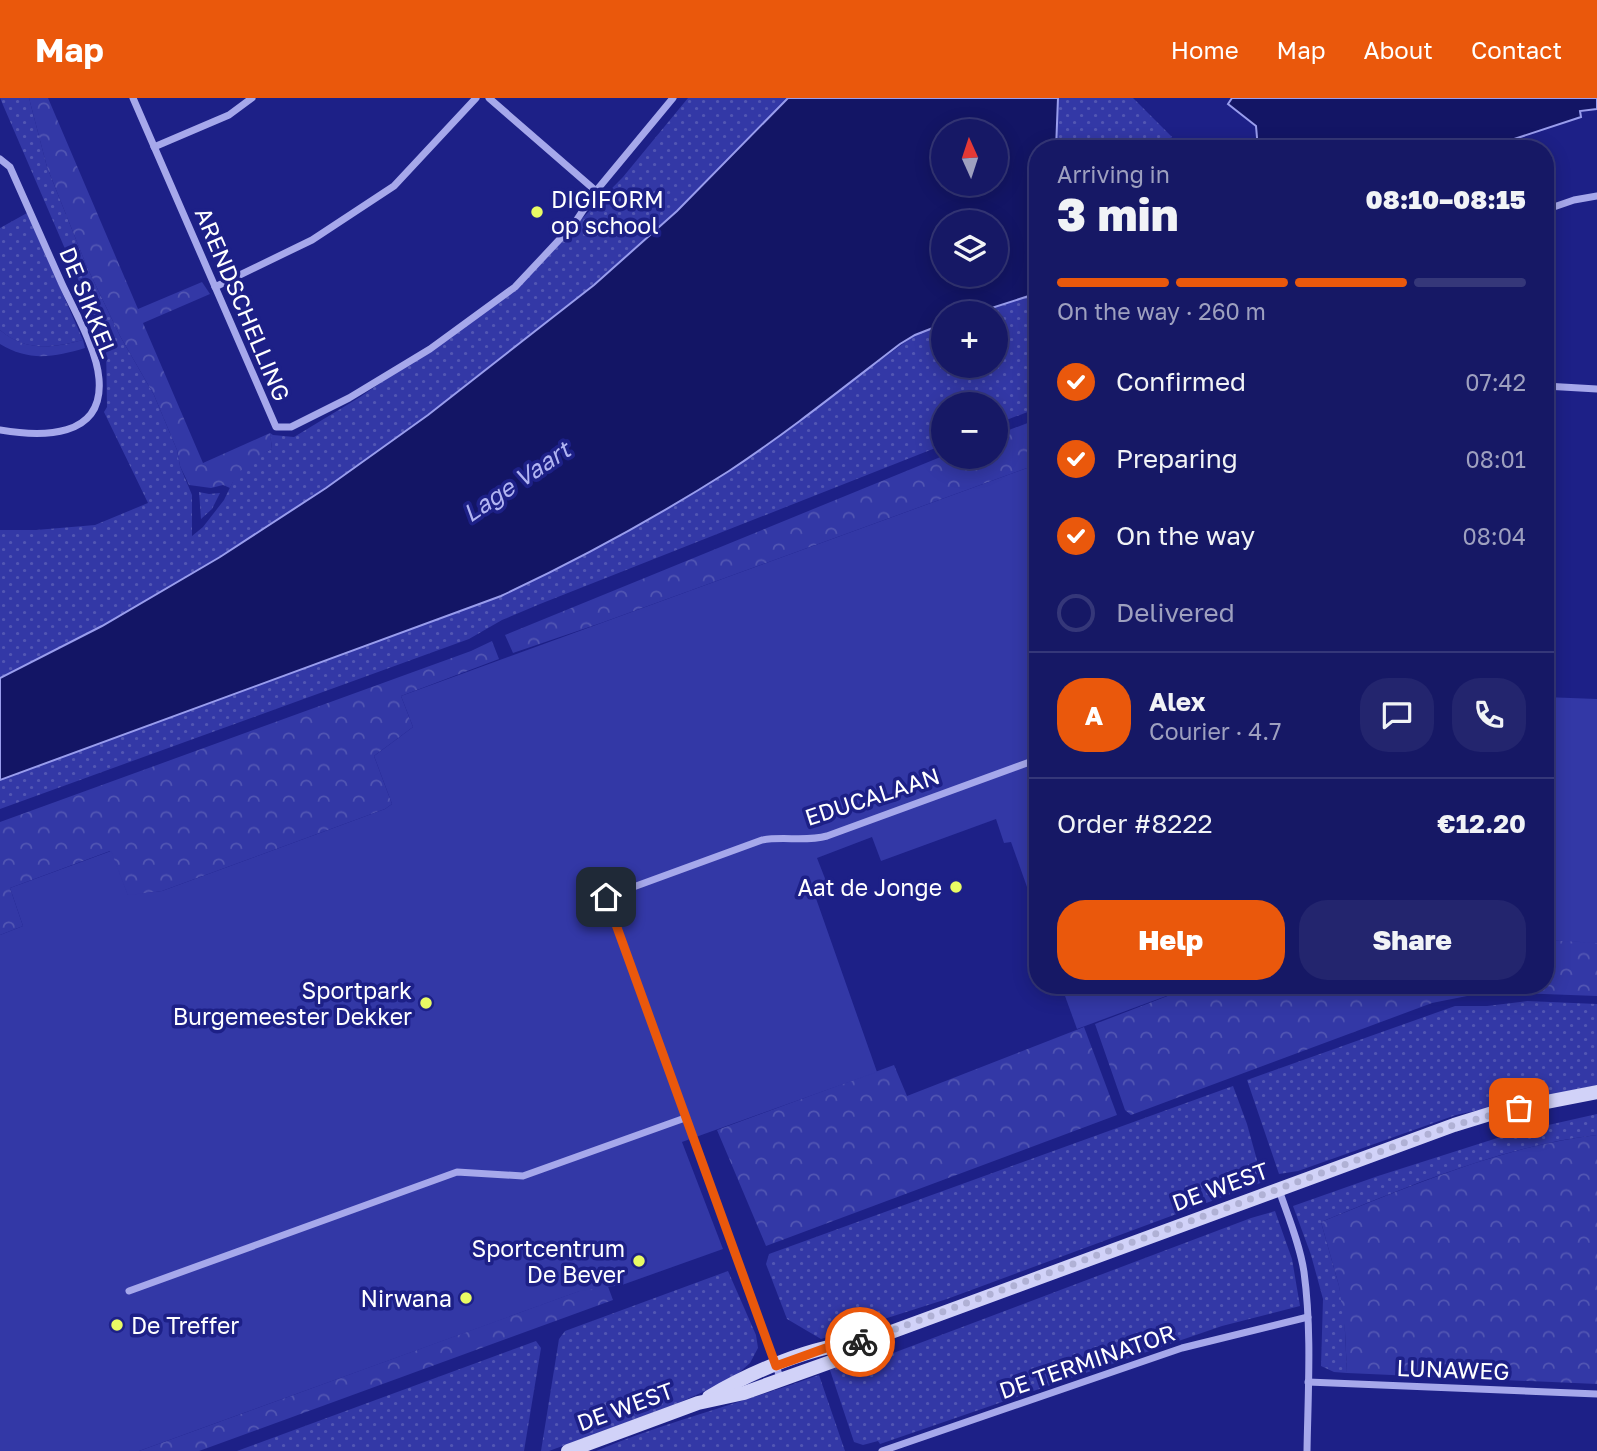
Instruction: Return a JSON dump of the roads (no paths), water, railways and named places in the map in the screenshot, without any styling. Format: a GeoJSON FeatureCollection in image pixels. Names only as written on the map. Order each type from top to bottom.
{"type":"FeatureCollection","features":[{"type":"Feature","properties":{"kind":"main road","name":"DE WEST"},"geometry":{"type":"LineString","coordinates":[[568,1451],[698,1403],[744,1393],[839,1359],[864,1342],[1454,1125],[1496,1112],[1597,1092]]}},
{"type":"Feature","properties":{"kind":"main road","name":"DE WEST"},"geometry":{"type":"LineString","coordinates":[[698,1403],[740,1378],[837,1344],[864,1342]]}},
{"type":"Feature","properties":{"kind":"street","name":"ARENDSCHELLING"},"geometry":{"type":"LineString","coordinates":[[133,98],[276,427],[291,427],[349,398],[430,349],[515,287],[574,224],[596,191],[673,98]]}},
{"type":"Feature","properties":{"kind":"street"},"geometry":{"type":"LineString","coordinates":[[154,147],[229,115],[252,98]]}},
{"type":"Feature","properties":{"kind":"street"},"geometry":{"type":"LineString","coordinates":[[215,287],[312,240],[394,186],[476,98]]}},
{"type":"Feature","properties":{"kind":"street"},"geometry":{"type":"LineString","coordinates":[[489,98],[596,191]]}},
{"type":"Feature","properties":{"kind":"street","name":"DE SIKKEL"},"geometry":{"type":"LineString","coordinates":[[0,159],[10,166],[88,342],[99,378],[97,401],[85,421],[64,432],[30,435],[0,430]]}},
{"type":"Feature","properties":{"kind":"street"},"geometry":{"type":"LineString","coordinates":[[1554,207],[1574,200],[1597,197]]}},
{"type":"Feature","properties":{"kind":"street"},"geometry":{"type":"LineString","coordinates":[[1554,387],[1597,389]]}},
{"type":"Feature","properties":{"kind":"street","name":"EDUCALAAN"},"geometry":{"type":"LineString","coordinates":[[781,1380],[606,897],[762,840],[771,838],[807,841],[827,836],[1029,762]]}},
{"type":"Feature","properties":{"kind":"street"},"geometry":{"type":"LineString","coordinates":[[129,1291],[457,1172],[523,1176],[685,1118]]}},
{"type":"Feature","properties":{"kind":"street"},"geometry":{"type":"LineString","coordinates":[[1278,1189],[1304,1270],[1308,1317],[1307,1451]]}},
{"type":"Feature","properties":{"kind":"street","name":"DE TERMINATOR"},"geometry":{"type":"LineString","coordinates":[[882,1451],[1182,1348],[1308,1317]]}},
{"type":"Feature","properties":{"kind":"street","name":"LUNAWEG"},"geometry":{"type":"LineString","coordinates":[[1308,1382],[1597,1394]]}},
{"type":"Feature","properties":{"kind":"water","name":"Lage Vaart"},"geometry":{"type":"Polygon","coordinates":[[[788,98],[1058,98],[1056,140],[1029,140],[1029,296],[1008,303],[931,301],[931,329],[900,344],[729,471],[617,537],[501,596],[0,780],[0,678],[102,626],[220,557],[326,488],[428,415],[594,285],[677,211],[788,98]]]}},
{"type":"Feature","properties":{"kind":"water"},"geometry":{"type":"Polygon","coordinates":[[[1232,98],[1597,98],[1597,109],[1580,111],[1581,117],[1511,140],[1257,140],[1256,126],[1228,104],[1232,98]]]}},
{"type":"Feature","properties":{"kind":"place","name":"DIGIFORM op school"},"geometry":{"type":"Point","coordinates":[537,212]}},
{"type":"Feature","properties":{"kind":"place","name":"Aat de Jonge"},"geometry":{"type":"Point","coordinates":[956,887]}},
{"type":"Feature","properties":{"kind":"place","name":"Sportpark Burgemeester Dekker"},"geometry":{"type":"Point","coordinates":[426,1003]}},
{"type":"Feature","properties":{"kind":"place","name":"Sportcentrum De Bever"},"geometry":{"type":"Point","coordinates":[639,1261]}},
{"type":"Feature","properties":{"kind":"place","name":"Nirwana"},"geometry":{"type":"Point","coordinates":[466,1298]}},
{"type":"Feature","properties":{"kind":"place","name":"De Treffer"},"geometry":{"type":"Point","coordinates":[117,1325]}}]}
